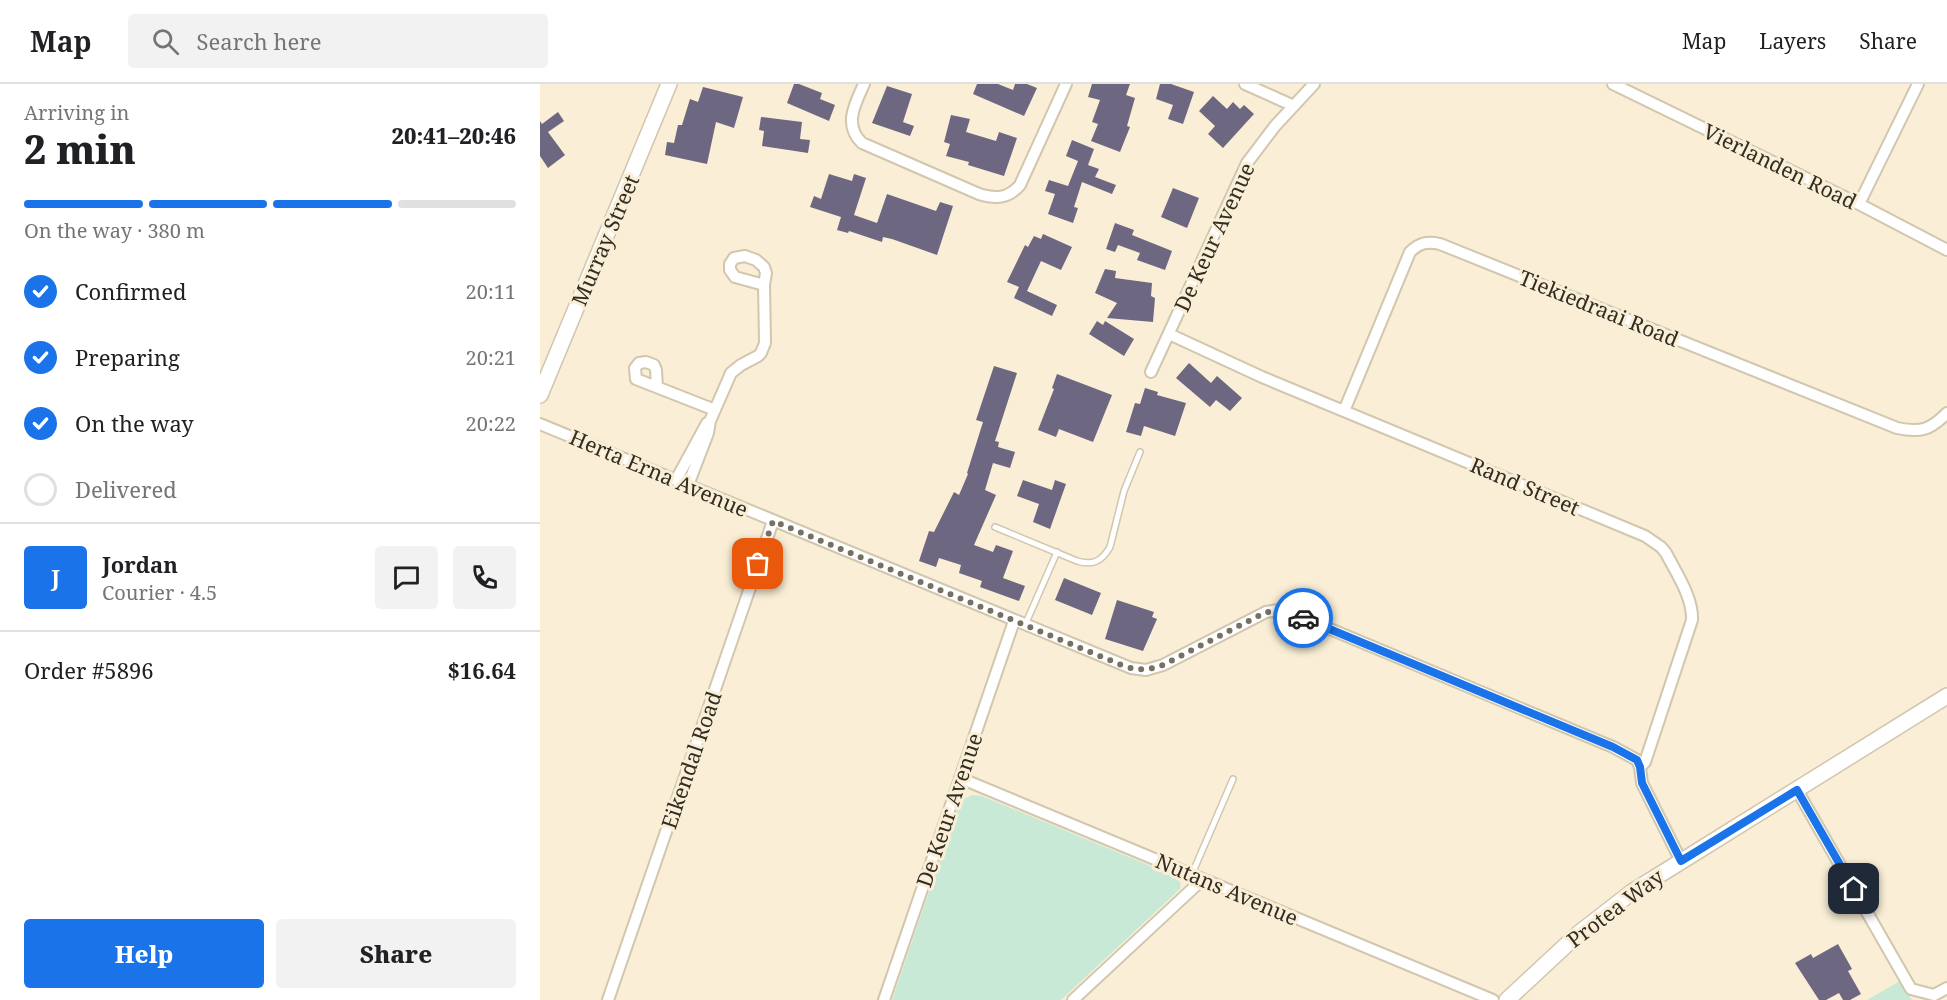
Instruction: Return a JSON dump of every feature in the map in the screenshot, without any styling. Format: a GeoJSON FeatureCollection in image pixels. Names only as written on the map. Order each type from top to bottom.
{"type":"FeatureCollection","features":[{"type":"Feature","properties":{"kind":"street","name":"Murray Street"},"geometry":{"type":"LineString","coordinates":[[540,395],[669,84]]}},
{"type":"Feature","properties":{"kind":"street"},"geometry":{"type":"LineString","coordinates":[[864,84],[853,110],[851,122],[854,134],[862,143],[979,194],[994,198],[1006,196],[1020,185],[1066,84]]}},
{"type":"Feature","properties":{"kind":"street"},"geometry":{"type":"LineString","coordinates":[[1245,84],[1294,106]]}},
{"type":"Feature","properties":{"kind":"street","name":"De Keur Avenue"},"geometry":{"type":"LineString","coordinates":[[1151,372],[1247,163],[1314,84]]}},
{"type":"Feature","properties":{"kind":"street","name":"Vierlanden Road"},"geometry":{"type":"LineString","coordinates":[[1613,84],[1859,204],[1947,250]]}},
{"type":"Feature","properties":{"kind":"street"},"geometry":{"type":"LineString","coordinates":[[1859,204],[1918,84]]}},
{"type":"Feature","properties":{"kind":"street","name":"Tiekiedraai Road"},"geometry":{"type":"LineString","coordinates":[[1344,411],[1410,252],[1427,242],[1451,249],[1897,428],[1912,431],[1924,430],[1936,424],[1947,413]]}},
{"type":"Feature","properties":{"kind":"street"},"geometry":{"type":"LineString","coordinates":[[676,480],[708,433],[710,421],[731,373],[758,356],[764,348],[764,285]]}},
{"type":"Feature","properties":{"kind":"street","name":"Rand Street"},"geometry":{"type":"LineString","coordinates":[[1169,334],[1262,377],[1645,536],[1661,547],[1689,602],[1692,620],[1645,762],[1640,767]]}},
{"type":"Feature","properties":{"kind":"street"},"geometry":{"type":"LineString","coordinates":[[657,387],[715,410]]}},
{"type":"Feature","properties":{"kind":"street","name":"Herta Erna Avenue"},"geometry":{"type":"LineString","coordinates":[[540,424],[1124,666],[1146,670],[1163,665],[1260,614],[1272,611],[1287,612],[1613,747],[1637,760],[1640,767]]}},
{"type":"Feature","properties":{"kind":"street"},"geometry":{"type":"LineString","coordinates":[[688,485],[698,448]]}},
{"type":"Feature","properties":{"kind":"street","name":"Eikendal Road"},"geometry":{"type":"LineString","coordinates":[[608,1000],[773,521]]}},
{"type":"Feature","properties":{"kind":"street","name":"De Keur Avenue"},"geometry":{"type":"LineString","coordinates":[[884,1000],[1014,621]]}},
{"type":"Feature","properties":{"kind":"street","name":"Protea Way"},"geometry":{"type":"LineString","coordinates":[[1507,1000],[1598,917],[1632,892],[1947,696]]}},
{"type":"Feature","properties":{"kind":"street"},"geometry":{"type":"LineString","coordinates":[[1640,767],[1642,783],[1681,861]]}},
{"type":"Feature","properties":{"kind":"street","name":"Nutans Avenue"},"geometry":{"type":"LineString","coordinates":[[960,778],[1493,1000]]}},
{"type":"Feature","properties":{"kind":"street"},"geometry":{"type":"LineString","coordinates":[[1797,790],[1911,988],[1934,995],[1947,988]]}},
{"type":"Feature","properties":{"kind":"street"},"geometry":{"type":"LineString","coordinates":[[1073,1000],[1203,879]]}},
{"type":"Feature","properties":{"kind":"lane"},"geometry":{"type":"LineString","coordinates":[[995,527],[1077,561],[1091,564],[1106,554],[1114,537],[1124,491],[1140,452]]}},
{"type":"Feature","properties":{"kind":"lane"},"geometry":{"type":"LineString","coordinates":[[1025,625],[1057,552]]}},
{"type":"Feature","properties":{"kind":"lane"},"geometry":{"type":"LineString","coordinates":[[1192,874],[1233,779]]}},
{"type":"Feature","properties":{"kind":"green space"},"geometry":{"type":"Polygon","coordinates":[[[973,795],[982,796],[1177,877],[1181,884],[1180,889],[1061,1000],[892,1000],[959,804],[965,798],[973,795]]]}},
{"type":"Feature","properties":{"kind":"green space"},"geometry":{"type":"Polygon","coordinates":[[[1900,981],[1912,1000],[1867,1000],[1900,981]]]}},
{"type":"Feature","properties":{"kind":"building"},"geometry":{"type":"Polygon","coordinates":[[[794,84],[822,93],[820,99],[835,105],[829,121],[787,103],[794,84]]]}},
{"type":"Feature","properties":{"kind":"building"},"geometry":{"type":"Polygon","coordinates":[[[977,84],[998,84],[1013,90],[1015,84],[1027,84],[1037,88],[1024,116],[973,94],[977,84]]]}},
{"type":"Feature","properties":{"kind":"building"},"geometry":{"type":"Polygon","coordinates":[[[1092,84],[1130,84],[1126,95],[1135,98],[1127,126],[1130,127],[1120,152],[1091,141],[1098,124],[1092,122],[1100,100],[1088,97],[1092,84]]]}},
{"type":"Feature","properties":{"kind":"building"},"geometry":{"type":"Polygon","coordinates":[[[1160,84],[1171,84],[1194,92],[1183,124],[1168,119],[1173,105],[1156,99],[1160,84]]]}},
{"type":"Feature","properties":{"kind":"building"},"geometry":{"type":"Polygon","coordinates":[[[887,86],[912,94],[903,122],[914,126],[910,136],[872,123],[887,86]]]}},
{"type":"Feature","properties":{"kind":"building"},"geometry":{"type":"Polygon","coordinates":[[[703,87],[743,97],[734,128],[716,122],[707,164],[665,155],[667,142],[674,143],[678,125],[682,125],[690,99],[698,102],[703,87]]]}},
{"type":"Feature","properties":{"kind":"building"},"geometry":{"type":"Polygon","coordinates":[[[1213,96],[1227,109],[1233,102],[1240,109],[1244,105],[1254,114],[1223,148],[1208,134],[1215,126],[1199,111],[1213,96]]]}},
{"type":"Feature","properties":{"kind":"building"},"geometry":{"type":"Polygon","coordinates":[[[558,112],[564,121],[548,132],[565,155],[548,168],[540,156],[540,121],[542,124],[558,112]]]}},
{"type":"Feature","properties":{"kind":"building"},"geometry":{"type":"Polygon","coordinates":[[[951,115],[970,119],[966,132],[996,141],[999,132],[1017,138],[1004,176],[968,165],[969,162],[946,156],[950,144],[944,142],[951,115]]]}},
{"type":"Feature","properties":{"kind":"building"},"geometry":{"type":"Polygon","coordinates":[[[761,117],[802,122],[800,139],[810,140],[808,153],[762,146],[764,131],[759,130],[761,117]]]}},
{"type":"Feature","properties":{"kind":"building"},"geometry":{"type":"Polygon","coordinates":[[[1072,140],[1094,149],[1088,165],[1099,169],[1095,177],[1116,185],[1112,194],[1082,182],[1074,207],[1078,208],[1073,223],[1048,214],[1055,194],[1045,191],[1049,180],[1068,186],[1078,161],[1066,156],[1072,140]]]}},
{"type":"Feature","properties":{"kind":"building"},"geometry":{"type":"Polygon","coordinates":[[[829,174],[852,181],[854,174],[866,178],[854,215],[877,223],[887,194],[936,211],[940,202],[953,206],[937,255],[892,239],[883,237],[882,242],[849,231],[848,233],[837,230],[841,217],[810,207],[814,196],[821,199],[829,174]]]}},
{"type":"Feature","properties":{"kind":"building"},"geometry":{"type":"Polygon","coordinates":[[[1173,188],[1199,198],[1187,228],[1161,217],[1173,188]]]}},
{"type":"Feature","properties":{"kind":"building"},"geometry":{"type":"Polygon","coordinates":[[[1115,223],[1134,230],[1132,235],[1172,251],[1165,270],[1137,260],[1140,253],[1118,245],[1115,252],[1106,249],[1115,223]]]}},
{"type":"Feature","properties":{"kind":"building"},"geometry":{"type":"Polygon","coordinates":[[[1043,234],[1072,247],[1061,270],[1041,261],[1027,291],[1057,305],[1052,316],[1014,298],[1019,287],[1007,282],[1025,245],[1028,247],[1034,236],[1041,239],[1043,234]]]}},
{"type":"Feature","properties":{"kind":"building"},"geometry":{"type":"Polygon","coordinates":[[[1105,269],[1116,271],[1115,278],[1152,283],[1151,296],[1155,298],[1153,322],[1107,318],[1117,303],[1095,293],[1105,269]]]}},
{"type":"Feature","properties":{"kind":"building"},"geometry":{"type":"Polygon","coordinates":[[[1097,321],[1103,325],[1105,321],[1134,339],[1124,356],[1089,334],[1097,321]]]}},
{"type":"Feature","properties":{"kind":"building"},"geometry":{"type":"Polygon","coordinates":[[[1189,363],[1211,383],[1217,376],[1242,398],[1230,411],[1216,400],[1210,407],[1176,378],[1189,363]]]}},
{"type":"Feature","properties":{"kind":"building"},"geometry":{"type":"Polygon","coordinates":[[[994,366],[1017,373],[995,441],[999,442],[998,447],[1015,452],[1010,468],[993,463],[985,490],[996,495],[974,545],[993,552],[996,545],[1013,551],[1003,578],[1025,586],[1019,601],[980,587],[982,581],[959,573],[961,565],[939,558],[936,567],[919,561],[929,531],[934,532],[954,492],[959,495],[968,474],[983,422],[976,420],[994,366]]]}},
{"type":"Feature","properties":{"kind":"building"},"geometry":{"type":"Polygon","coordinates":[[[1057,374],[1112,395],[1093,442],[1059,429],[1056,437],[1038,430],[1054,389],[1052,388],[1057,374]]]}},
{"type":"Feature","properties":{"kind":"building"},"geometry":{"type":"Polygon","coordinates":[[[1145,388],[1158,392],[1157,395],[1186,403],[1175,436],[1144,426],[1141,436],[1126,432],[1135,403],[1140,404],[1145,388]]]}},
{"type":"Feature","properties":{"kind":"building"},"geometry":{"type":"Polygon","coordinates":[[[1023,480],[1052,490],[1055,480],[1066,484],[1050,529],[1033,522],[1039,504],[1017,496],[1023,480]]]}},
{"type":"Feature","properties":{"kind":"building"},"geometry":{"type":"Polygon","coordinates":[[[1064,578],[1101,593],[1092,615],[1055,600],[1064,578]]]}},
{"type":"Feature","properties":{"kind":"building"},"geometry":{"type":"Polygon","coordinates":[[[1117,600],[1154,612],[1152,617],[1157,619],[1143,651],[1105,639],[1117,600]]]}},
{"type":"Feature","properties":{"kind":"building"},"geometry":{"type":"Polygon","coordinates":[[[1838,944],[1852,969],[1848,971],[1861,994],[1850,1000],[1843,1000],[1839,993],[1826,1000],[1819,1000],[1795,963],[1811,954],[1813,958],[1838,944]]]}},
{"type":"Feature","properties":{"kind":"way so far"},"geometry":{"type":"LineString","coordinates":[[758,564],[773,521],[1124,666],[1139,670],[1163,665],[1266,612],[1278,610],[1303,618]]}},
{"type":"Feature","properties":{"kind":"route"},"geometry":{"type":"LineString","coordinates":[[1303,618],[1613,747],[1637,760],[1642,783],[1681,861],[1797,790],[1854,889]]}}]}
